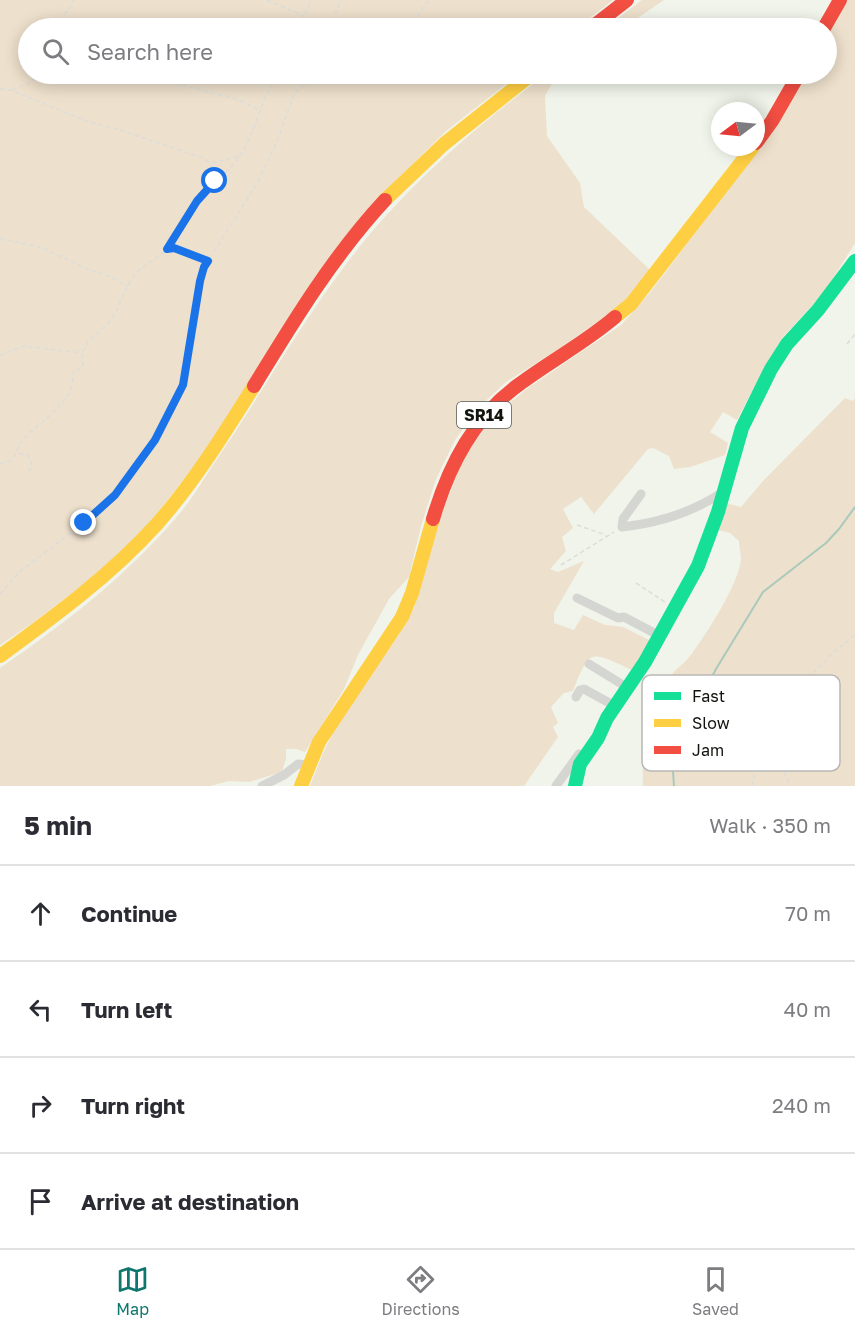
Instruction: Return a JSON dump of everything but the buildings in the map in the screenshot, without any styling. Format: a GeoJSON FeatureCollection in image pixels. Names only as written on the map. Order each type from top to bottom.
{"type":"FeatureCollection","features":[{"type":"Feature","properties":{"kind":"main road"},"geometry":{"type":"LineString","coordinates":[[604,18],[627,0]]}},
{"type":"Feature","properties":{"kind":"main road"},"geometry":{"type":"LineString","coordinates":[[830,18],[840,0]]}},
{"type":"Feature","properties":{"kind":"main road"},"geometry":{"type":"LineString","coordinates":[[0,656],[86,592],[144,538],[205,464],[302,309],[366,222],[400,184],[432,154],[472,119],[519,84]]}},
{"type":"Feature","properties":{"kind":"main road"},"geometry":{"type":"LineString","coordinates":[[765,131],[793,84]]}},
{"type":"Feature","properties":{"kind":"main road","name":"SR14"},"geometry":{"type":"LineString","coordinates":[[301,786],[308,765],[331,722],[402,617],[412,593],[441,492],[463,445],[476,425],[489,410],[519,384],[595,334],[631,304],[746,156]]}},
{"type":"Feature","properties":{"kind":"main road"},"geometry":{"type":"LineString","coordinates":[[575,786],[580,764],[677,608],[698,566],[742,428],[771,369],[787,344],[818,310],[855,261]]}},
{"type":"Feature","properties":{"kind":"street"},"geometry":{"type":"LineString","coordinates":[[641,494],[623,519],[622,527],[670,518],[707,502],[723,492]]}},
{"type":"Feature","properties":{"kind":"street"},"geometry":{"type":"LineString","coordinates":[[578,598],[618,618],[624,617],[660,636]]}},
{"type":"Feature","properties":{"kind":"street"},"geometry":{"type":"LineString","coordinates":[[589,664],[628,688]]}},
{"type":"Feature","properties":{"kind":"street"},"geometry":{"type":"LineString","coordinates":[[576,697],[580,690],[584,689],[615,706]]}},
{"type":"Feature","properties":{"kind":"street"},"geometry":{"type":"LineString","coordinates":[[556,786],[602,727]]}},
{"type":"Feature","properties":{"kind":"street"},"geometry":{"type":"LineString","coordinates":[[262,786],[284,775],[298,764],[308,765]]}},
{"type":"Feature","properties":{"kind":"path"},"geometry":{"type":"LineString","coordinates":[[63,18],[74,0]]}},
{"type":"Feature","properties":{"kind":"path"},"geometry":{"type":"LineString","coordinates":[[267,0],[304,16],[311,0]]}},
{"type":"Feature","properties":{"kind":"path"},"geometry":{"type":"LineString","coordinates":[[333,18],[341,0]]}},
{"type":"Feature","properties":{"kind":"path"},"geometry":{"type":"LineString","coordinates":[[416,18],[429,0]]}},
{"type":"Feature","properties":{"kind":"path"},"geometry":{"type":"LineString","coordinates":[[12,90],[26,84]]}},
{"type":"Feature","properties":{"kind":"path"},"geometry":{"type":"LineString","coordinates":[[178,84],[236,99],[260,110]]}},
{"type":"Feature","properties":{"kind":"path"},"geometry":{"type":"LineString","coordinates":[[0,464],[9,462],[18,453],[19,443],[38,423],[45,421],[65,401],[74,379],[72,373],[83,367],[82,353],[88,341],[99,333],[116,313],[136,273],[167,249],[197,201],[240,156],[252,135],[271,84]]}},
{"type":"Feature","properties":{"kind":"path"},"geometry":{"type":"LineString","coordinates":[[0,594],[18,573],[84,523],[115,495],[155,440],[183,385],[204,267],[256,184],[278,139],[294,94],[303,84]]}},
{"type":"Feature","properties":{"kind":"path"},"geometry":{"type":"LineString","coordinates":[[0,89],[12,90],[86,121],[203,158],[210,163],[216,174],[215,181]]}},
{"type":"Feature","properties":{"kind":"path"},"geometry":{"type":"LineString","coordinates":[[210,163],[240,156]]}},
{"type":"Feature","properties":{"kind":"path"},"geometry":{"type":"LineString","coordinates":[[0,238],[43,248],[128,286]]}},
{"type":"Feature","properties":{"kind":"path"},"geometry":{"type":"LineString","coordinates":[[167,249],[174,248],[208,261]]}},
{"type":"Feature","properties":{"kind":"path"},"geometry":{"type":"LineString","coordinates":[[846,344],[855,334]]}},
{"type":"Feature","properties":{"kind":"path"},"geometry":{"type":"LineString","coordinates":[[0,355],[24,346],[82,353]]}},
{"type":"Feature","properties":{"kind":"path"},"geometry":{"type":"LineString","coordinates":[[18,453],[24,454],[31,460],[31,469],[26,474]]}},
{"type":"Feature","properties":{"kind":"path"},"geometry":{"type":"LineString","coordinates":[[578,525],[607,535]]}},
{"type":"Feature","properties":{"kind":"path"},"geometry":{"type":"LineString","coordinates":[[561,565],[622,527]]}},
{"type":"Feature","properties":{"kind":"path"},"geometry":{"type":"LineString","coordinates":[[636,584],[677,608]]}},
{"type":"Feature","properties":{"kind":"path"},"geometry":{"type":"LineString","coordinates":[[812,675],[855,635]]}},
{"type":"Feature","properties":{"kind":"path"},"geometry":{"type":"LineString","coordinates":[[752,786],[755,771]]}},
{"type":"Feature","properties":{"kind":"path"},"geometry":{"type":"LineString","coordinates":[[784,771],[790,786]]}},
{"type":"Feature","properties":{"kind":"shaded area"},"geometry":{"type":"Polygon","coordinates":[[[0,0],[613,0],[590,18],[18,18],[18,84],[506,84],[446,131],[382,194],[197,462],[148,525],[101,571],[0,645],[0,0]]]}},
{"type":"Feature","properties":{"kind":"shaded area"},"geometry":{"type":"Polygon","coordinates":[[[642,0],[664,0],[638,18],[618,18],[642,0]]]}},
{"type":"Feature","properties":{"kind":"shaded area"},"geometry":{"type":"Polygon","coordinates":[[[844,0],[855,0],[855,243],[825,291],[783,337],[737,420],[723,412],[710,432],[728,443],[725,455],[690,467],[674,469],[669,456],[653,448],[648,449],[594,514],[581,497],[563,509],[573,528],[562,537],[566,551],[550,569],[558,572],[584,561],[554,613],[554,623],[574,630],[583,615],[605,625],[623,627],[651,641],[632,670],[600,657],[588,660],[573,691],[564,693],[551,707],[558,723],[553,727],[558,737],[524,786],[310,786],[342,715],[398,636],[414,608],[431,541],[466,452],[497,413],[528,388],[621,325],[649,294],[753,156],[765,156],[765,141],[776,126],[799,84],[837,84],[837,18],[835,18],[844,0]]]}},
{"type":"Feature","properties":{"kind":"shaded area"},"geometry":{"type":"Polygon","coordinates":[[[533,84],[552,84],[545,96],[547,136],[580,183],[584,207],[650,270],[625,300],[557,350],[506,382],[477,409],[455,440],[436,479],[421,526],[409,577],[389,599],[358,655],[344,689],[305,752],[286,749],[282,772],[249,782],[229,781],[210,786],[0,786],[0,668],[96,596],[161,535],[190,500],[313,311],[347,263],[415,185],[533,84]]]}},
{"type":"Feature","properties":{"kind":"shaded area"},"geometry":{"type":"Polygon","coordinates":[[[845,398],[853,401],[855,398],[855,786],[643,786],[643,771],[840,771],[840,675],[672,675],[690,656],[712,623],[739,569],[741,559],[739,541],[730,533],[718,530],[725,503],[741,507],[763,481],[845,398]]]}},
{"type":"Feature","properties":{"kind":"waterway"},"geometry":{"type":"LineString","coordinates":[[713,675],[763,592],[826,543],[855,507]]}},
{"type":"Feature","properties":{"kind":"waterway"},"geometry":{"type":"LineString","coordinates":[[673,771],[674,786]]}},
{"type":"Feature","properties":{"kind":"traffic: fast"},"geometry":{"type":"LineString","coordinates":[[575,786],[580,764],[598,738],[607,718],[645,662],[698,566],[718,512],[742,428],[771,369],[787,344],[818,310],[855,261]]}},
{"type":"Feature","properties":{"kind":"traffic: slow"},"geometry":{"type":"LineString","coordinates":[[385,200],[444,144],[519,84]]}},
{"type":"Feature","properties":{"kind":"traffic: slow"},"geometry":{"type":"LineString","coordinates":[[615,317],[631,304],[746,156]]}},
{"type":"Feature","properties":{"kind":"traffic: slow"},"geometry":{"type":"LineString","coordinates":[[0,656],[102,578],[157,524],[196,475],[254,386]]}},
{"type":"Feature","properties":{"kind":"traffic: slow"},"geometry":{"type":"LineString","coordinates":[[301,786],[319,742],[402,617],[412,593],[433,519]]}},
{"type":"Feature","properties":{"kind":"traffic: jam"},"geometry":{"type":"LineString","coordinates":[[604,18],[627,0]]}},
{"type":"Feature","properties":{"kind":"traffic: jam"},"geometry":{"type":"LineString","coordinates":[[830,18],[840,0]]}},
{"type":"Feature","properties":{"kind":"traffic: jam"},"geometry":{"type":"LineString","coordinates":[[765,131],[793,84]]}},
{"type":"Feature","properties":{"kind":"traffic: jam"},"geometry":{"type":"LineString","coordinates":[[254,386],[331,267],[385,200]]}},
{"type":"Feature","properties":{"kind":"traffic: jam"},"geometry":{"type":"LineString","coordinates":[[433,519],[455,461],[465,443],[490,411],[521,383],[615,317]]}},
{"type":"Feature","properties":{"kind":"route"},"geometry":{"type":"LineString","coordinates":[[84,523],[115,495],[155,440],[183,385],[200,281],[208,261],[174,248],[167,249],[197,201],[215,181]]}}]}
